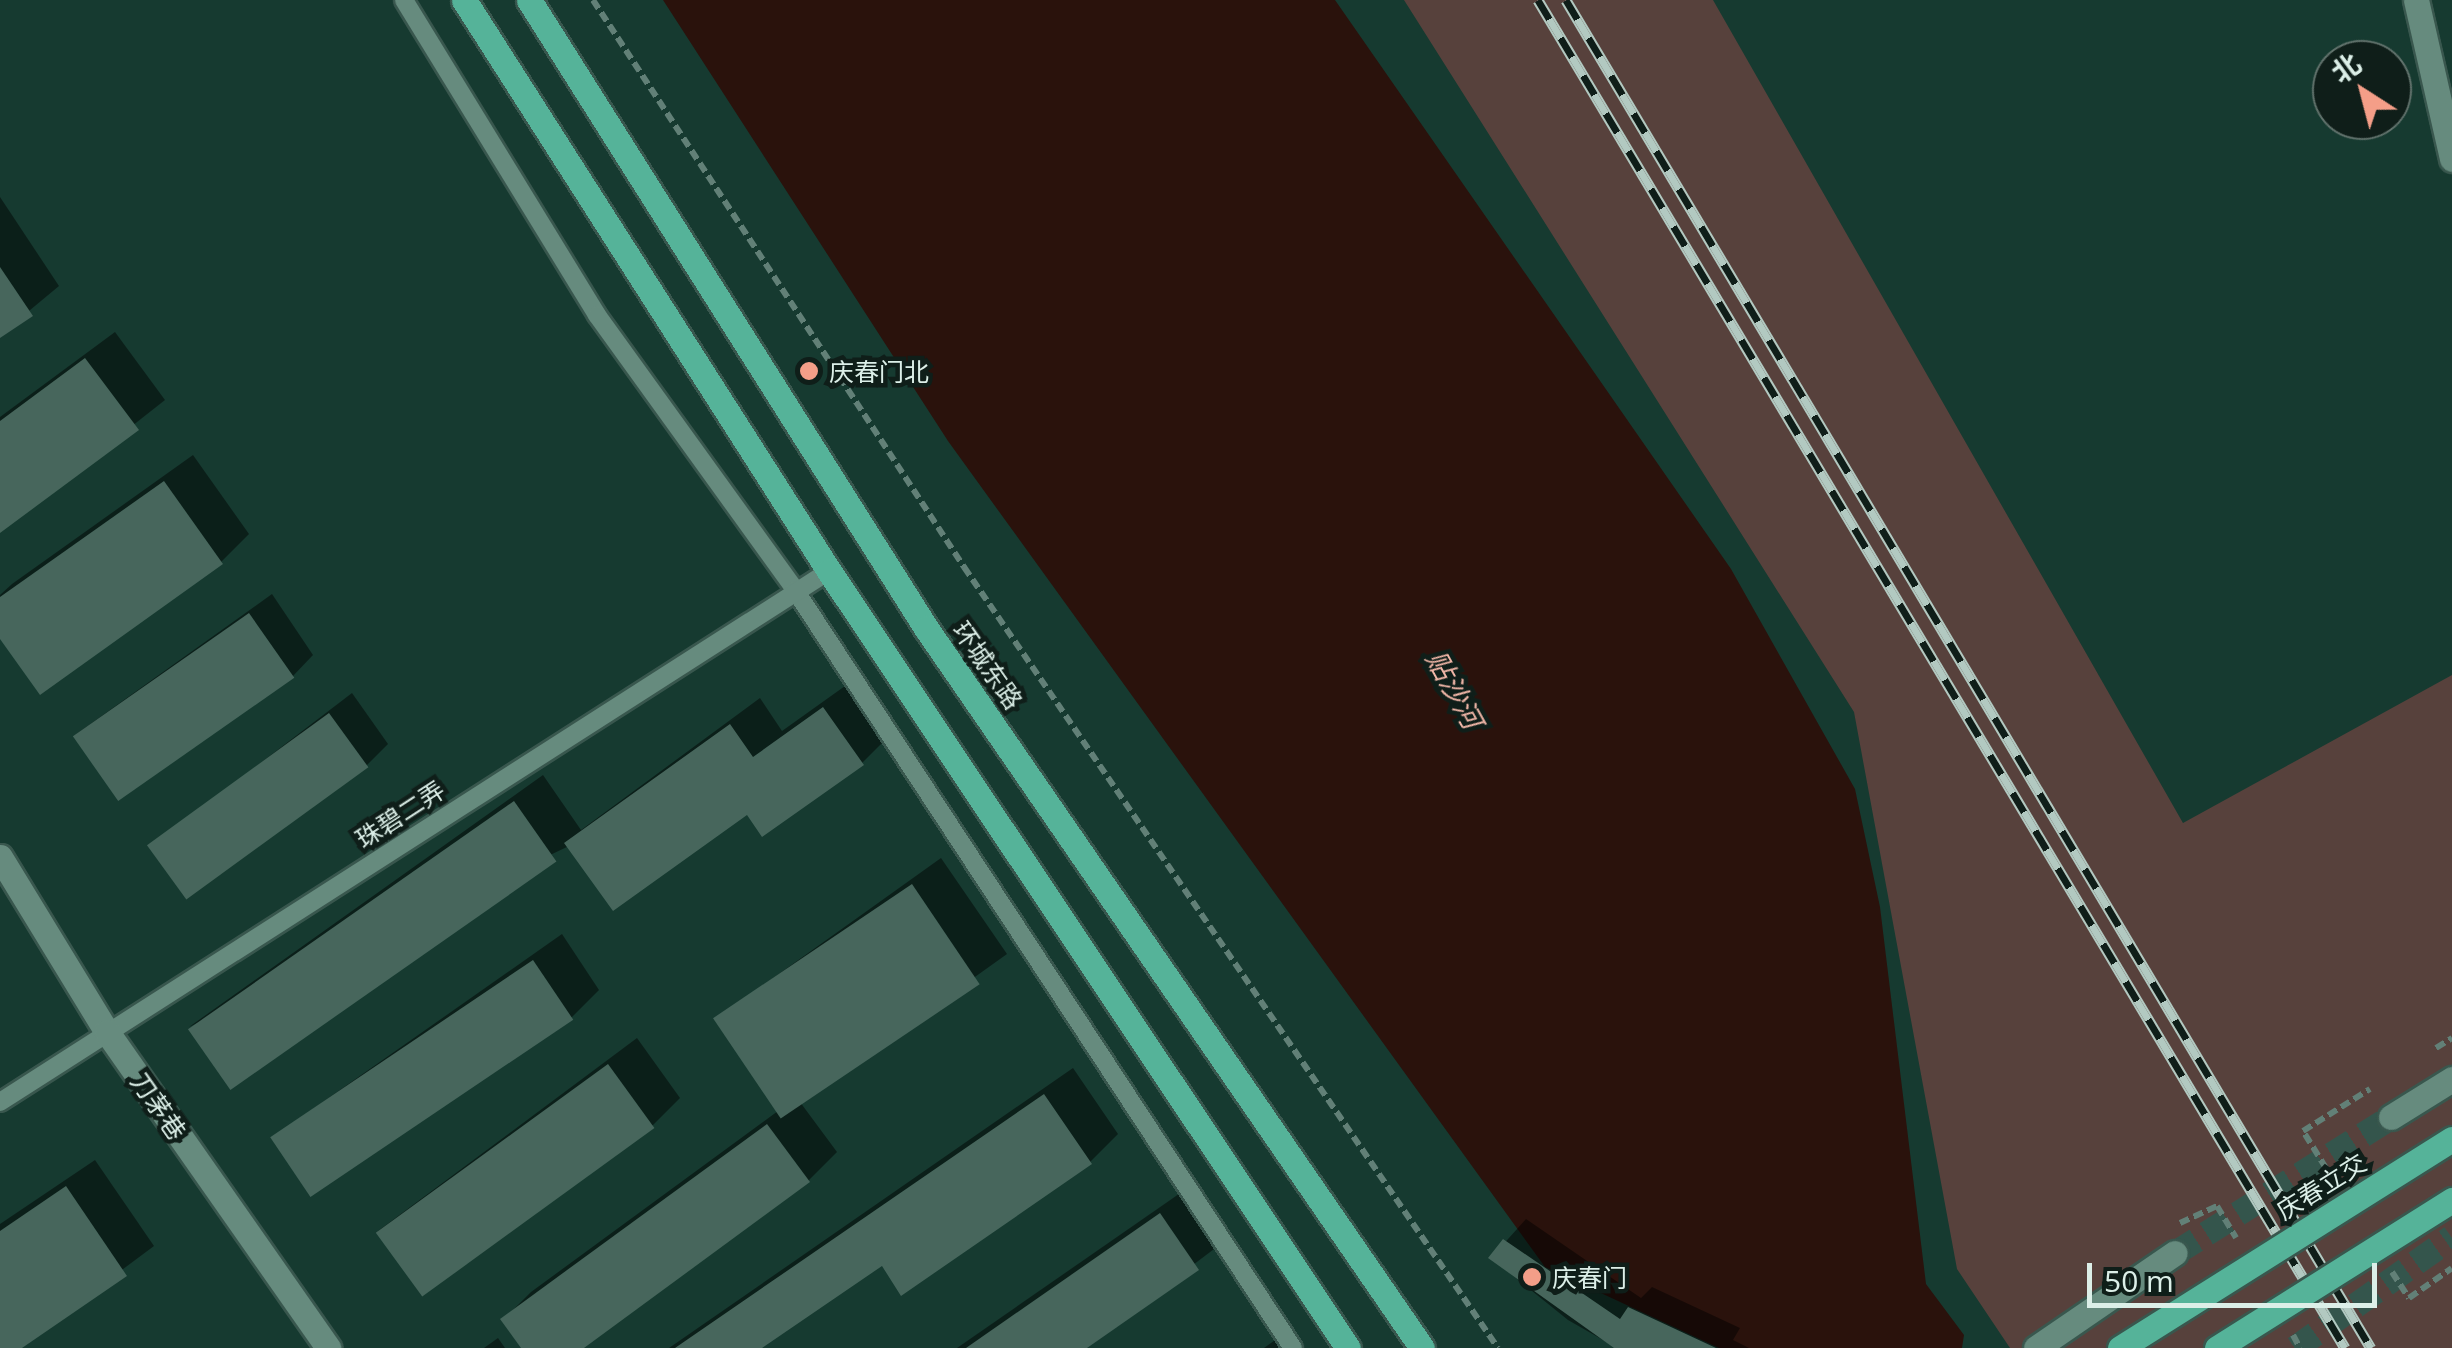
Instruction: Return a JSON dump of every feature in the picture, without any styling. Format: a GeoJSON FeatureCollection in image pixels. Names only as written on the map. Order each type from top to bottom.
{"type":"FeatureCollection","features":[{"type":"Feature","properties":{"kind":"main road"},"geometry":{"type":"LineString","coordinates":[[464,0],[829,571],[1348,1348]]}},
{"type":"Feature","properties":{"kind":"main road","name":"环城东路"},"geometry":{"type":"LineString","coordinates":[[529,0],[926,628],[1422,1348]]}},
{"type":"Feature","properties":{"kind":"main road","name":"庆春立交"},"geometry":{"type":"LineString","coordinates":[[2120,1348],[2452,1139]]}},
{"type":"Feature","properties":{"kind":"main road"},"geometry":{"type":"LineString","coordinates":[[2217,1348],[2452,1200]]}},
{"type":"Feature","properties":{"kind":"street"},"geometry":{"type":"LineString","coordinates":[[2416,0],[2452,159]]}},
{"type":"Feature","properties":{"kind":"street","name":"刀茅巷"},"geometry":{"type":"LineString","coordinates":[[0,857],[107,1032],[328,1348]]}},
{"type":"Feature","properties":{"kind":"street"},"geometry":{"type":"LineString","coordinates":[[2392,1117],[2452,1079]]}},
{"type":"Feature","properties":{"kind":"street"},"geometry":{"type":"LineString","coordinates":[[2036,1348],[2175,1253]]}},
{"type":"Feature","properties":{"kind":"lane"},"geometry":{"type":"LineString","coordinates":[[404,0],[597,315],[795,590],[1293,1348]]}},
{"type":"Feature","properties":{"kind":"lane","name":"珠碧二弄"},"geometry":{"type":"LineString","coordinates":[[0,1102],[829,571]]}},
{"type":"Feature","properties":{"kind":"path"},"geometry":{"type":"LineString","coordinates":[[592,0],[964,566],[1498,1348]]}},
{"type":"Feature","properties":{"kind":"shaded area"},"geometry":{"type":"Polygon","coordinates":[[[1404,0],[1713,0],[2183,823],[2452,675],[2452,1348],[2010,1348],[1957,1269],[1854,712],[1404,0]]]}},
{"type":"Feature","properties":{"kind":"water","name":"贴沙河"},"geometry":{"type":"Polygon","coordinates":[[[663,0],[1335,0],[1731,569],[1855,789],[1880,907],[1926,1284],[1964,1335],[1962,1348],[1719,1348],[1545,1267],[948,441],[663,0]]]}},
{"type":"Feature","properties":{"kind":"building"},"geometry":{"type":"Polygon","coordinates":[[[0,267],[33,316],[0,338],[0,267]]]}},
{"type":"Feature","properties":{"kind":"building"},"geometry":{"type":"Polygon","coordinates":[[[85,358],[139,430],[0,533],[0,421],[85,358]]]}},
{"type":"Feature","properties":{"kind":"building"},"geometry":{"type":"Polygon","coordinates":[[[164,481],[223,564],[40,695],[0,639],[0,597],[164,481]]]}},
{"type":"Feature","properties":{"kind":"building"},"geometry":{"type":"Polygon","coordinates":[[[249,613],[294,678],[118,801],[73,736],[249,613]]]}},
{"type":"Feature","properties":{"kind":"building"},"geometry":{"type":"Polygon","coordinates":[[[823,707],[864,765],[762,837],[747,815],[613,911],[564,843],[730,724],[753,757],[823,707]]]}},
{"type":"Feature","properties":{"kind":"building"},"geometry":{"type":"Polygon","coordinates":[[[329,713],[368,767],[186,899],[147,845],[329,713]]]}},
{"type":"Feature","properties":{"kind":"building"},"geometry":{"type":"Polygon","coordinates":[[[514,801],[556,862],[230,1090],[188,1029],[514,801]]]}},
{"type":"Feature","properties":{"kind":"building"},"geometry":{"type":"Polygon","coordinates":[[[912,884],[980,984],[781,1119],[713,1018],[912,884]]]}},
{"type":"Feature","properties":{"kind":"building"},"geometry":{"type":"Polygon","coordinates":[[[533,960],[573,1020],[310,1197],[270,1137],[533,960]]]}},
{"type":"Feature","properties":{"kind":"building"},"geometry":{"type":"Polygon","coordinates":[[[608,1064],[654,1128],[422,1297],[376,1233],[608,1064]]]}},
{"type":"Feature","properties":{"kind":"building"},"geometry":{"type":"Polygon","coordinates":[[[1044,1094],[1092,1164],[901,1296],[882,1266],[762,1348],[675,1348],[1044,1094]]]}},
{"type":"Feature","properties":{"kind":"building"},"geometry":{"type":"Polygon","coordinates":[[[767,1124],[810,1182],[584,1348],[521,1348],[500,1319],[767,1124]]]}},
{"type":"Feature","properties":{"kind":"building"},"geometry":{"type":"Polygon","coordinates":[[[66,1186],[127,1276],[22,1348],[0,1348],[0,1231],[66,1186]]]}},
{"type":"Feature","properties":{"kind":"building"},"geometry":{"type":"Polygon","coordinates":[[[1160,1213],[1199,1270],[1087,1348],[966,1348],[1160,1213]]]}},
{"type":"Feature","properties":{"kind":"building","name":"庆春门"},"geometry":{"type":"Polygon","coordinates":[[[1503,1239],[1620,1319],[1628,1307],[1716,1348],[1614,1348],[1488,1258],[1503,1239]]]}},
{"type":"Feature","properties":{"kind":"tunnel"},"geometry":{"type":"LineString","coordinates":[[2175,1253],[2391,1117]]}},
{"type":"Feature","properties":{"kind":"tunnel"},"geometry":{"type":"LineString","coordinates":[[2295,1348],[2452,1237]]}},
{"type":"Feature","properties":{"kind":"railway"},"geometry":{"type":"LineString","coordinates":[[1538,0],[2345,1348]]}},
{"type":"Feature","properties":{"kind":"railway"},"geometry":{"type":"LineString","coordinates":[[1566,0],[2371,1348]]}},
{"type":"Feature","properties":{"kind":"place","name":"庆春门北"},"geometry":{"type":"Point","coordinates":[809,371]}},
{"type":"Feature","properties":{"kind":"place","name":"庆春门"},"geometry":{"type":"Point","coordinates":[1532,1277]}}]}
